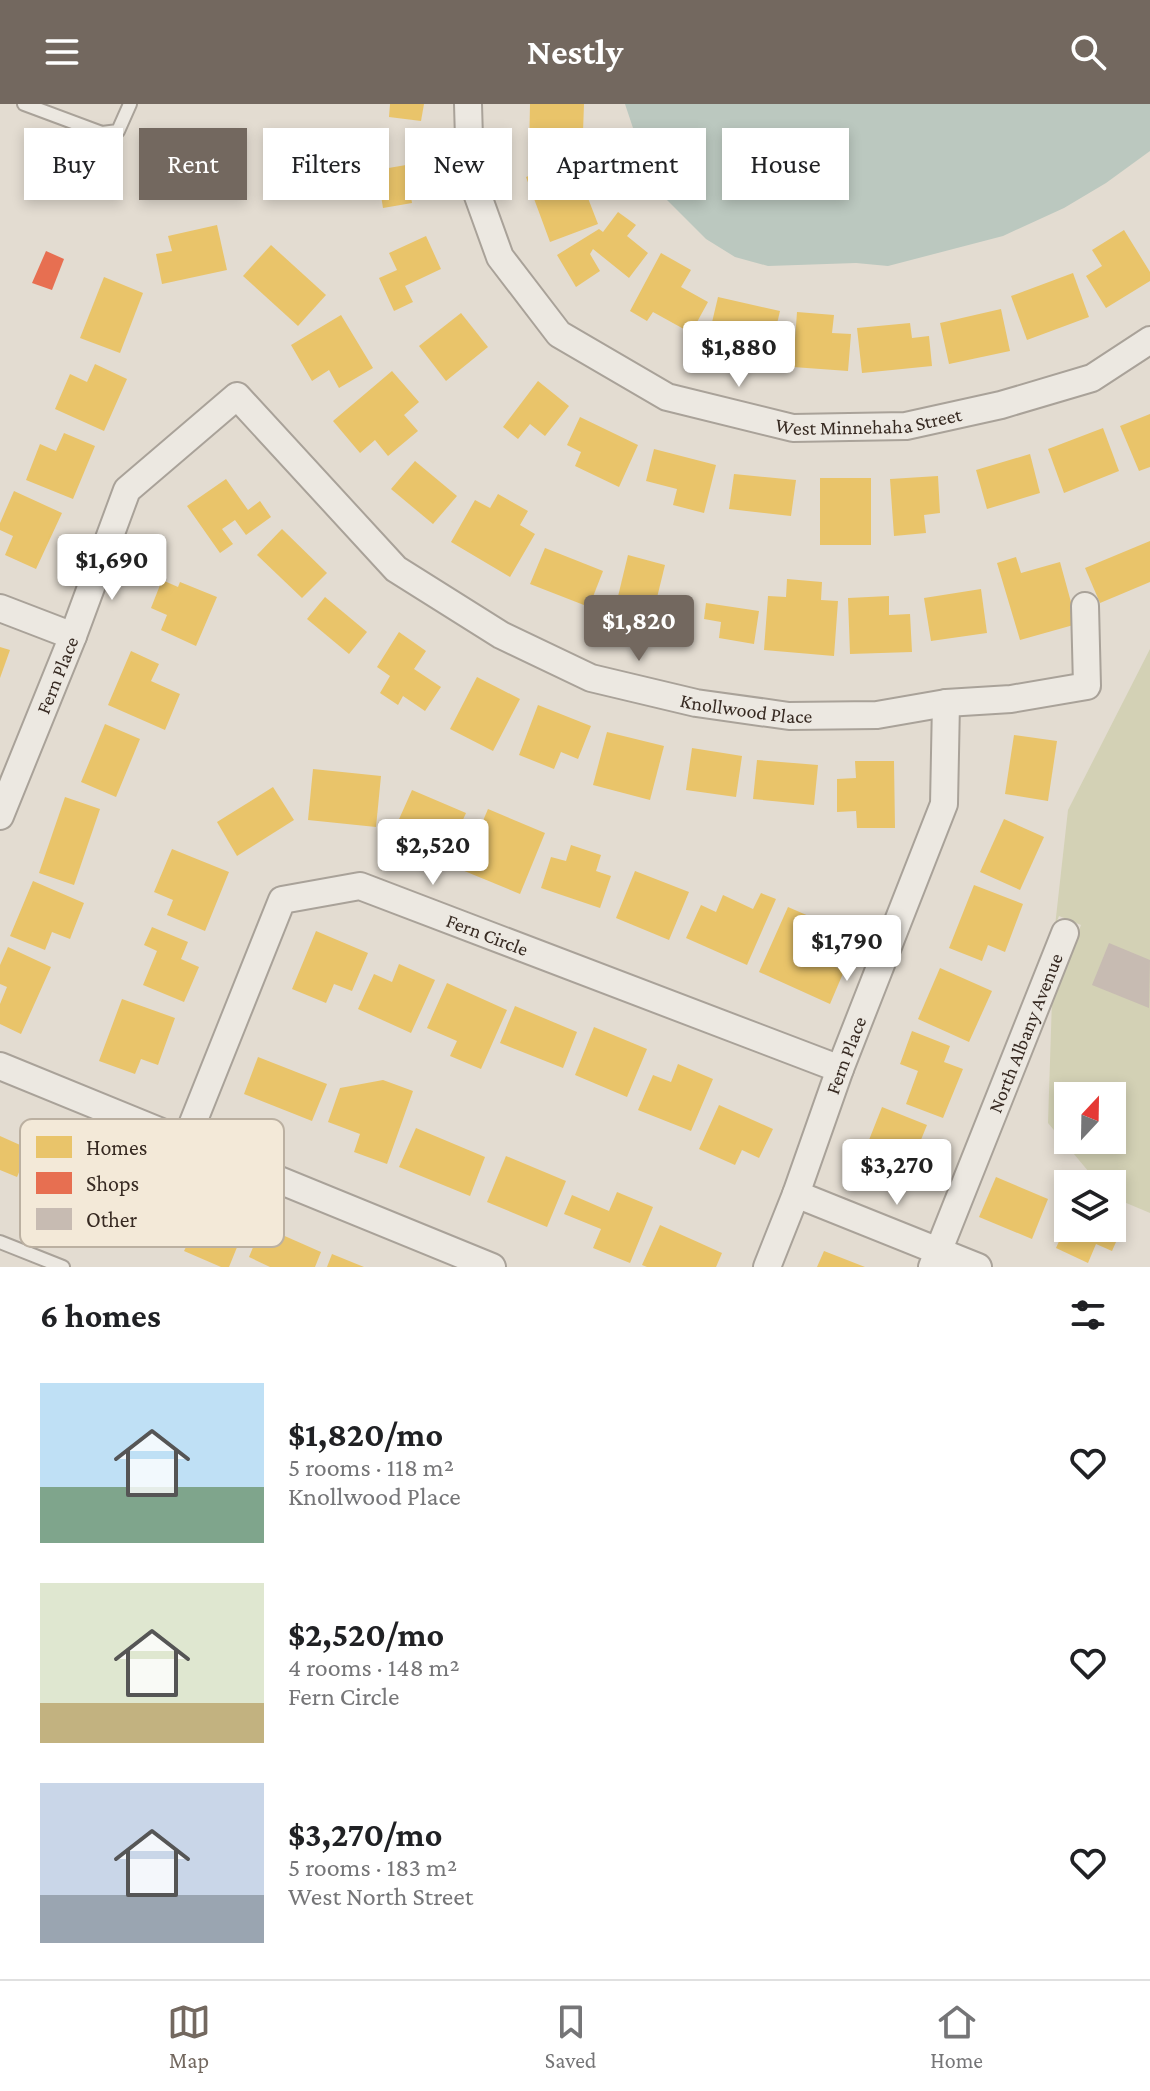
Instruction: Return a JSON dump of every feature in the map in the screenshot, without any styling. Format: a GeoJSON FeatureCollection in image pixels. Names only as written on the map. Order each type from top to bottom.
{"type":"FeatureCollection","features":[{"type":"Feature","properties":{"kind":"street","name":"West Minnehaha Street"},"geometry":{"type":"LineString","coordinates":[[468,104],[470,174],[500,257],[559,334],[667,397],[793,428],[906,426],[1001,405],[1092,378],[1150,340]]}},
{"type":"Feature","properties":{"kind":"street","name":"Fern Place"},"geometry":{"type":"LineString","coordinates":[[0,816],[73,636],[127,490],[237,396]]}},
{"type":"Feature","properties":{"kind":"street","name":"Knollwood Place"},"geometry":{"type":"LineString","coordinates":[[237,396],[396,569],[501,635],[591,678],[696,703],[789,716],[877,715],[946,703],[1011,699],[1087,686],[1085,606]]}},
{"type":"Feature","properties":{"kind":"street"},"geometry":{"type":"LineString","coordinates":[[0,608],[73,636]]}},
{"type":"Feature","properties":{"kind":"street","name":"Fern Place"},"geometry":{"type":"LineString","coordinates":[[767,1267],[840,1069],[944,804],[946,703]]}},
{"type":"Feature","properties":{"kind":"street","name":"Fern Circle"},"geometry":{"type":"LineString","coordinates":[[194,1119],[282,900],[360,886],[840,1069]]}},
{"type":"Feature","properties":{"kind":"street","name":"North Albany Avenue"},"geometry":{"type":"LineString","coordinates":[[935,1259],[1065,933]]}},
{"type":"Feature","properties":{"kind":"street"},"geometry":{"type":"LineString","coordinates":[[0,1066],[133,1119]]}},
{"type":"Feature","properties":{"kind":"street"},"geometry":{"type":"LineString","coordinates":[[284,1181],[492,1267]]}},
{"type":"Feature","properties":{"kind":"street"},"geometry":{"type":"LineString","coordinates":[[796,1194],[935,1259],[978,1267]]}},
{"type":"Feature","properties":{"kind":"lane"},"geometry":{"type":"LineString","coordinates":[[24,104],[102,133],[118,131],[130,104]]}},
{"type":"Feature","properties":{"kind":"lane"},"geometry":{"type":"LineString","coordinates":[[0,1242],[63,1267]]}},
{"type":"Feature","properties":{"kind":"shaded area"},"geometry":{"type":"Polygon","coordinates":[[[625,104],[1150,104],[1150,151],[1106,183],[1064,208],[1003,236],[888,266],[856,263],[768,266],[735,257],[706,239],[667,200],[706,200],[706,128],[633,128],[625,104]]]}},
{"type":"Feature","properties":{"kind":"shaded area"},"geometry":{"type":"Polygon","coordinates":[[[1150,649],[1150,1213],[1126,1203],[1126,1170],[1087,1170],[1074,1154],[1126,1154],[1126,1082],[1054,1082],[1054,1130],[1048,1123],[1052,1000],[1081,925],[1059,916],[1055,926],[1068,810],[1150,649]]]}},
{"type":"Feature","properties":{"kind":"building: Homes"},"geometry":{"type":"Polygon","coordinates":[[[390,104],[424,104],[421,121],[389,117],[390,104]]]}},
{"type":"Feature","properties":{"kind":"building: Homes"},"geometry":{"type":"Polygon","coordinates":[[[530,104],[584,104],[583,128],[529,128],[530,104]]]}},
{"type":"Feature","properties":{"kind":"building: Homes"},"geometry":{"type":"Polygon","coordinates":[[[405,165],[405,200],[412,200],[412,203],[383,208],[382,200],[389,200],[389,168],[405,165]]]}},
{"type":"Feature","properties":{"kind":"building: Homes"},"geometry":{"type":"Polygon","coordinates":[[[534,200],[589,200],[598,224],[550,242],[534,200]]]}},
{"type":"Feature","properties":{"kind":"building: Homes"},"geometry":{"type":"Polygon","coordinates":[[[618,212],[636,225],[627,236],[648,253],[629,278],[593,249],[590,254],[600,271],[576,287],[557,255],[599,229],[603,232],[618,212]]]}},
{"type":"Feature","properties":{"kind":"building: Homes"},"geometry":{"type":"Polygon","coordinates":[[[217,225],[227,270],[162,284],[156,254],[172,251],[168,236],[217,225]]]}},
{"type":"Feature","properties":{"kind":"building: Homes"},"geometry":{"type":"Polygon","coordinates":[[[1124,230],[1150,272],[1150,281],[1106,308],[1086,276],[1102,266],[1092,250],[1124,230]]]}},
{"type":"Feature","properties":{"kind":"building: Homes"},"geometry":{"type":"Polygon","coordinates":[[[426,236],[441,269],[405,286],[413,302],[394,311],[379,278],[397,270],[389,253],[426,236]]]}},
{"type":"Feature","properties":{"kind":"building: Homes"},"geometry":{"type":"Polygon","coordinates":[[[271,245],[326,295],[298,326],[243,276],[271,245]]]}},
{"type":"Feature","properties":{"kind":"building: Homes"},"geometry":{"type":"Polygon","coordinates":[[[661,253],[691,270],[681,287],[708,302],[691,333],[653,312],[647,321],[630,311],[661,253]]]}},
{"type":"Feature","properties":{"kind":"building: Homes"},"geometry":{"type":"Polygon","coordinates":[[[1073,273],[1089,317],[1027,340],[1011,296],[1073,273]]]}},
{"type":"Feature","properties":{"kind":"building: Homes"},"geometry":{"type":"Polygon","coordinates":[[[104,277],[143,293],[120,353],[80,338],[104,277]]]}},
{"type":"Feature","properties":{"kind":"building: Homes"},"geometry":{"type":"Polygon","coordinates":[[[718,297],[780,311],[767,366],[705,352],[718,297]]]}},
{"type":"Feature","properties":{"kind":"building: Homes"},"geometry":{"type":"Polygon","coordinates":[[[1001,309],[1010,351],[949,364],[940,323],[1001,309]]]}},
{"type":"Feature","properties":{"kind":"building: Homes"},"geometry":{"type":"Polygon","coordinates":[[[797,312],[834,315],[832,333],[851,334],[848,371],[793,367],[797,312]]]}},
{"type":"Feature","properties":{"kind":"building: Homes"},"geometry":{"type":"Polygon","coordinates":[[[461,313],[488,347],[446,381],[419,346],[461,313]]]}},
{"type":"Feature","properties":{"kind":"building: Homes"},"geometry":{"type":"Polygon","coordinates":[[[341,315],[373,368],[339,388],[329,370],[312,381],[291,345],[341,315]]]}},
{"type":"Feature","properties":{"kind":"building: Homes"},"geometry":{"type":"Polygon","coordinates":[[[910,323],[912,338],[929,336],[932,366],[862,373],[857,328],[910,323]]]}},
{"type":"Feature","properties":{"kind":"building: Homes"},"geometry":{"type":"Polygon","coordinates":[[[95,364],[127,379],[104,431],[55,409],[70,374],[87,382],[95,364]]]}},
{"type":"Feature","properties":{"kind":"building: Homes"},"geometry":{"type":"Polygon","coordinates":[[[392,371],[419,402],[404,415],[418,431],[388,456],[375,440],[360,453],[333,421],[392,371]]]}},
{"type":"Feature","properties":{"kind":"building: Homes"},"geometry":{"type":"Polygon","coordinates":[[[538,381],[569,406],[545,436],[530,424],[518,439],[503,427],[538,381]]]}},
{"type":"Feature","properties":{"kind":"building: Homes"},"geometry":{"type":"Polygon","coordinates":[[[1150,414],[1150,467],[1139,471],[1120,426],[1150,414]]]}},
{"type":"Feature","properties":{"kind":"building: Homes"},"geometry":{"type":"Polygon","coordinates":[[[580,417],[638,445],[619,487],[575,466],[581,452],[567,445],[580,417]]]}},
{"type":"Feature","properties":{"kind":"building: Homes"},"geometry":{"type":"Polygon","coordinates":[[[1103,428],[1119,471],[1064,493],[1048,449],[1103,428]]]}},
{"type":"Feature","properties":{"kind":"building: Homes"},"geometry":{"type":"Polygon","coordinates":[[[64,433],[95,446],[73,499],[26,480],[40,444],[56,451],[64,433]]]}},
{"type":"Feature","properties":{"kind":"building: Homes"},"geometry":{"type":"Polygon","coordinates":[[[654,449],[716,465],[704,513],[673,505],[677,489],[646,481],[654,449]]]}},
{"type":"Feature","properties":{"kind":"building: Homes"},"geometry":{"type":"Polygon","coordinates":[[[1030,454],[1040,493],[987,509],[976,470],[1030,454]]]}},
{"type":"Feature","properties":{"kind":"building: Homes"},"geometry":{"type":"Polygon","coordinates":[[[415,461],[457,496],[433,524],[391,489],[415,461]]]}},
{"type":"Feature","properties":{"kind":"building: Homes"},"geometry":{"type":"Polygon","coordinates":[[[734,474],[796,480],[791,516],[729,509],[734,474]]]}},
{"type":"Feature","properties":{"kind":"building: Homes"},"geometry":{"type":"Polygon","coordinates":[[[938,476],[940,513],[924,515],[926,533],[894,536],[890,479],[938,476]]]}},
{"type":"Feature","properties":{"kind":"building: Homes"},"geometry":{"type":"Polygon","coordinates":[[[820,478],[871,478],[871,545],[820,545],[820,478]]]}},
{"type":"Feature","properties":{"kind":"building: Homes"},"geometry":{"type":"Polygon","coordinates":[[[226,479],[248,510],[260,501],[271,517],[246,535],[235,520],[222,529],[233,544],[220,553],[187,506],[226,479]]]}},
{"type":"Feature","properties":{"kind":"building: Homes"},"geometry":{"type":"Polygon","coordinates":[[[14,491],[62,513],[36,569],[5,555],[13,536],[0,530],[0,523],[14,491]]]}},
{"type":"Feature","properties":{"kind":"building: Homes"},"geometry":{"type":"Polygon","coordinates":[[[498,494],[528,511],[520,525],[535,534],[510,577],[451,542],[475,500],[490,508],[498,494]]]}},
{"type":"Feature","properties":{"kind":"building: Homes"},"geometry":{"type":"Polygon","coordinates":[[[282,529],[327,573],[302,598],[257,555],[282,529]]]}},
{"type":"Feature","properties":{"kind":"building: Homes"},"geometry":{"type":"Polygon","coordinates":[[[1150,541],[1150,582],[1100,603],[1085,568],[1150,541]]]}},
{"type":"Feature","properties":{"kind":"building: Homes"},"geometry":{"type":"Polygon","coordinates":[[[545,548],[603,571],[589,607],[530,584],[545,548]]]}},
{"type":"Feature","properties":{"kind":"building: Homes"},"geometry":{"type":"Polygon","coordinates":[[[628,555],[665,565],[650,626],[613,617],[628,555]]]}},
{"type":"Feature","properties":{"kind":"building: Homes"},"geometry":{"type":"Polygon","coordinates":[[[1016,557],[1021,573],[1060,562],[1077,624],[1020,640],[997,563],[1016,557]]]}},
{"type":"Feature","properties":{"kind":"building: Homes"},"geometry":{"type":"Polygon","coordinates":[[[787,579],[822,582],[821,600],[838,601],[834,656],[764,650],[768,596],[786,597],[787,579]]]}},
{"type":"Feature","properties":{"kind":"building: Homes"},"geometry":{"type":"Polygon","coordinates":[[[162,580],[178,587],[180,582],[217,597],[196,646],[161,630],[167,615],[151,608],[162,580]]]}},
{"type":"Feature","properties":{"kind":"building: Homes"},"geometry":{"type":"Polygon","coordinates":[[[981,589],[987,633],[931,641],[924,598],[981,589]]]}},
{"type":"Feature","properties":{"kind":"building: Homes"},"geometry":{"type":"Polygon","coordinates":[[[889,596],[889,615],[910,614],[912,652],[850,654],[848,598],[889,596]]]}},
{"type":"Feature","properties":{"kind":"building: Homes"},"geometry":{"type":"Polygon","coordinates":[[[325,597],[367,632],[349,654],[307,619],[325,597]]]}},
{"type":"Feature","properties":{"kind":"building: Homes"},"geometry":{"type":"Polygon","coordinates":[[[706,603],[759,611],[754,644],[719,638],[721,622],[704,619],[706,603]]]}},
{"type":"Feature","properties":{"kind":"building: Homes"},"geometry":{"type":"Polygon","coordinates":[[[399,632],[426,651],[414,669],[441,687],[425,711],[403,696],[398,705],[380,693],[390,676],[377,667],[399,632]]]}},
{"type":"Feature","properties":{"kind":"building: Homes"},"geometry":{"type":"Polygon","coordinates":[[[0,647],[10,650],[0,678],[0,647]]]}},
{"type":"Feature","properties":{"kind":"building: Homes"},"geometry":{"type":"Polygon","coordinates":[[[131,651],[159,664],[151,681],[180,694],[165,730],[108,705],[131,651]]]}},
{"type":"Feature","properties":{"kind":"building: Homes"},"geometry":{"type":"Polygon","coordinates":[[[477,677],[520,699],[493,751],[450,729],[477,677]]]}},
{"type":"Feature","properties":{"kind":"building: Homes"},"geometry":{"type":"Polygon","coordinates":[[[538,705],[591,726],[578,759],[561,752],[554,769],[519,755],[538,705]]]}},
{"type":"Feature","properties":{"kind":"building: Homes"},"geometry":{"type":"Polygon","coordinates":[[[105,724],[140,739],[116,797],[81,782],[105,724]]]}},
{"type":"Feature","properties":{"kind":"building: Homes"},"geometry":{"type":"Polygon","coordinates":[[[607,732],[664,746],[650,800],[593,785],[607,732]]]}},
{"type":"Feature","properties":{"kind":"building: Homes"},"geometry":{"type":"Polygon","coordinates":[[[1014,735],[1057,741],[1048,801],[1005,794],[1014,735]]]}},
{"type":"Feature","properties":{"kind":"building: Homes"},"geometry":{"type":"Polygon","coordinates":[[[692,748],[742,756],[736,797],[686,790],[692,748]]]}},
{"type":"Feature","properties":{"kind":"building: Homes"},"geometry":{"type":"Polygon","coordinates":[[[757,760],[818,765],[814,805],[753,799],[757,760]]]}},
{"type":"Feature","properties":{"kind":"building: Homes"},"geometry":{"type":"Polygon","coordinates":[[[855,761],[894,761],[895,828],[857,828],[856,811],[837,812],[837,779],[856,778],[855,761]]]}},
{"type":"Feature","properties":{"kind":"building: Homes"},"geometry":{"type":"Polygon","coordinates":[[[313,769],[381,776],[376,827],[308,820],[313,769]]]}},
{"type":"Feature","properties":{"kind":"building: Homes"},"geometry":{"type":"Polygon","coordinates":[[[273,787],[294,820],[237,856],[217,822],[273,787]]]}},
{"type":"Feature","properties":{"kind":"building: Homes"},"geometry":{"type":"Polygon","coordinates":[[[412,790],[466,813],[441,868],[406,852],[414,834],[396,826],[412,790]]]}},
{"type":"Feature","properties":{"kind":"building: Homes"},"geometry":{"type":"Polygon","coordinates":[[[65,797],[100,809],[74,885],[39,873],[65,797]]]}},
{"type":"Feature","properties":{"kind":"building: Homes"},"geometry":{"type":"Polygon","coordinates":[[[488,809],[545,833],[520,894],[462,870],[488,809]]]}},
{"type":"Feature","properties":{"kind":"building: Homes"},"geometry":{"type":"Polygon","coordinates":[[[1004,819],[1044,837],[1020,890],[980,872],[1004,819]]]}},
{"type":"Feature","properties":{"kind":"building: Homes"},"geometry":{"type":"Polygon","coordinates":[[[571,845],[601,855],[596,871],[611,876],[600,908],[541,888],[551,857],[566,861],[571,845]]]}},
{"type":"Feature","properties":{"kind":"building: Homes"},"geometry":{"type":"Polygon","coordinates":[[[172,849],[229,872],[205,931],[167,915],[173,900],[154,892],[172,849]]]}},
{"type":"Feature","properties":{"kind":"building: Homes"},"geometry":{"type":"Polygon","coordinates":[[[635,871],[689,892],[669,940],[616,918],[635,871]]]}},
{"type":"Feature","properties":{"kind":"building: Homes"},"geometry":{"type":"Polygon","coordinates":[[[33,881],[84,903],[70,939],[52,932],[45,950],[10,936],[33,881]]]}},
{"type":"Feature","properties":{"kind":"building: Homes"},"geometry":{"type":"Polygon","coordinates":[[[974,885],[1023,904],[1005,952],[988,945],[982,961],[949,948],[974,885]]]}},
{"type":"Feature","properties":{"kind":"building: Homes"},"geometry":{"type":"Polygon","coordinates":[[[761,893],[776,899],[747,965],[686,938],[701,905],[716,912],[723,895],[753,909],[761,893]]]}},
{"type":"Feature","properties":{"kind":"building: Homes"},"geometry":{"type":"Polygon","coordinates":[[[788,907],[841,930],[827,963],[844,971],[830,1004],[759,972],[788,907]]]}},
{"type":"Feature","properties":{"kind":"building: Homes"},"geometry":{"type":"Polygon","coordinates":[[[152,927],[188,942],[181,959],[199,967],[184,1002],[143,985],[157,951],[144,945],[152,927]]]}},
{"type":"Feature","properties":{"kind":"building: Homes"},"geometry":{"type":"Polygon","coordinates":[[[316,931],[368,953],[352,991],[334,984],[326,1003],[292,989],[316,931]]]}},
{"type":"Feature","properties":{"kind":"building: Homes"},"geometry":{"type":"Polygon","coordinates":[[[8,947],[51,967],[21,1034],[0,1024],[0,1004],[7,987],[0,984],[0,965],[8,947]]]}},
{"type":"Feature","properties":{"kind":"building: Homes"},"geometry":{"type":"Polygon","coordinates":[[[399,964],[435,980],[411,1033],[358,1009],[374,974],[392,982],[399,964]]]}},
{"type":"Feature","properties":{"kind":"building: Homes"},"geometry":{"type":"Polygon","coordinates":[[[940,968],[992,991],[969,1042],[918,1019],[940,968]]]}},
{"type":"Feature","properties":{"kind":"building: Homes"},"geometry":{"type":"Polygon","coordinates":[[[447,983],[507,1010],[481,1069],[450,1056],[457,1041],[427,1028],[447,983]]]}},
{"type":"Feature","properties":{"kind":"building: Homes"},"geometry":{"type":"Polygon","coordinates":[[[122,999],[175,1018],[158,1065],[141,1059],[135,1074],[99,1061],[122,999]]]}},
{"type":"Feature","properties":{"kind":"building: Homes"},"geometry":{"type":"Polygon","coordinates":[[[515,1006],[577,1032],[563,1068],[500,1043],[515,1006]]]}},
{"type":"Feature","properties":{"kind":"building: Homes"},"geometry":{"type":"Polygon","coordinates":[[[594,1027],[647,1049],[627,1097],[575,1075],[594,1027]]]}},
{"type":"Feature","properties":{"kind":"building: Homes"},"geometry":{"type":"Polygon","coordinates":[[[912,1031],[950,1046],[944,1062],[963,1069],[943,1118],[906,1104],[918,1071],[900,1064],[912,1031]]]}},
{"type":"Feature","properties":{"kind":"building: Homes"},"geometry":{"type":"Polygon","coordinates":[[[258,1057],[327,1084],[312,1121],[244,1094],[258,1057]]]}},
{"type":"Feature","properties":{"kind":"building: Homes"},"geometry":{"type":"Polygon","coordinates":[[[678,1064],[713,1079],[691,1131],[638,1110],[653,1075],[671,1082],[678,1064]]]}},
{"type":"Feature","properties":{"kind":"building: Homes"},"geometry":{"type":"Polygon","coordinates":[[[383,1080],[413,1091],[387,1164],[354,1152],[360,1134],[328,1122],[340,1088],[383,1080]]]}},
{"type":"Feature","properties":{"kind":"building: Homes"},"geometry":{"type":"Polygon","coordinates":[[[719,1105],[773,1129],[759,1158],[742,1150],[735,1165],[699,1149],[719,1105]]]}},
{"type":"Feature","properties":{"kind":"building: Homes"},"geometry":{"type":"Polygon","coordinates":[[[882,1107],[927,1125],[901,1189],[872,1178],[884,1146],[869,1140],[882,1107]]]}},
{"type":"Feature","properties":{"kind":"building: Homes"},"geometry":{"type":"Polygon","coordinates":[[[416,1128],[485,1157],[470,1196],[399,1167],[416,1128]]]}},
{"type":"Feature","properties":{"kind":"building: Homes"},"geometry":{"type":"Polygon","coordinates":[[[0,1136],[20,1145],[20,1170],[17,1177],[0,1170],[0,1136]]]}},
{"type":"Feature","properties":{"kind":"building: Homes"},"geometry":{"type":"Polygon","coordinates":[[[506,1156],[566,1181],[547,1227],[487,1202],[506,1156]]]}},
{"type":"Feature","properties":{"kind":"building: Homes"},"geometry":{"type":"Polygon","coordinates":[[[996,1177],[1048,1199],[1032,1239],[979,1217],[996,1177]]]}},
{"type":"Feature","properties":{"kind":"building: Homes"},"geometry":{"type":"Polygon","coordinates":[[[617,1192],[653,1207],[630,1263],[593,1248],[601,1229],[564,1214],[572,1195],[609,1211],[617,1192]]]}},
{"type":"Feature","properties":{"kind":"building: Homes"},"geometry":{"type":"Polygon","coordinates":[[[660,1225],[722,1253],[716,1267],[642,1265],[660,1225]]]}},
{"type":"Feature","properties":{"kind":"building: Homes"},"geometry":{"type":"Polygon","coordinates":[[[284,1236],[321,1252],[315,1267],[270,1267],[249,1257],[253,1247],[284,1247],[284,1236]]]}},
{"type":"Feature","properties":{"kind":"building: Homes"},"geometry":{"type":"Polygon","coordinates":[[[1059,1242],[1116,1242],[1112,1251],[1096,1244],[1088,1263],[1056,1248],[1059,1242]]]}},
{"type":"Feature","properties":{"kind":"building: Homes"},"geometry":{"type":"Polygon","coordinates":[[[186,1247],[237,1247],[229,1267],[221,1267],[184,1251],[186,1247]]]}},
{"type":"Feature","properties":{"kind":"building: Homes"},"geometry":{"type":"Polygon","coordinates":[[[824,1251],[865,1267],[817,1267],[824,1251]]]}},
{"type":"Feature","properties":{"kind":"building: Homes"},"geometry":{"type":"Polygon","coordinates":[[[332,1254],[364,1267],[327,1267],[332,1254]]]}},
{"type":"Feature","properties":{"kind":"building: Shops"},"geometry":{"type":"Polygon","coordinates":[[[46,251],[64,259],[52,290],[32,283],[46,251]]]}},
{"type":"Feature","properties":{"kind":"building: Other"},"geometry":{"type":"Polygon","coordinates":[[[1109,943],[1150,960],[1149,1008],[1092,985],[1109,943]]]}}]}
